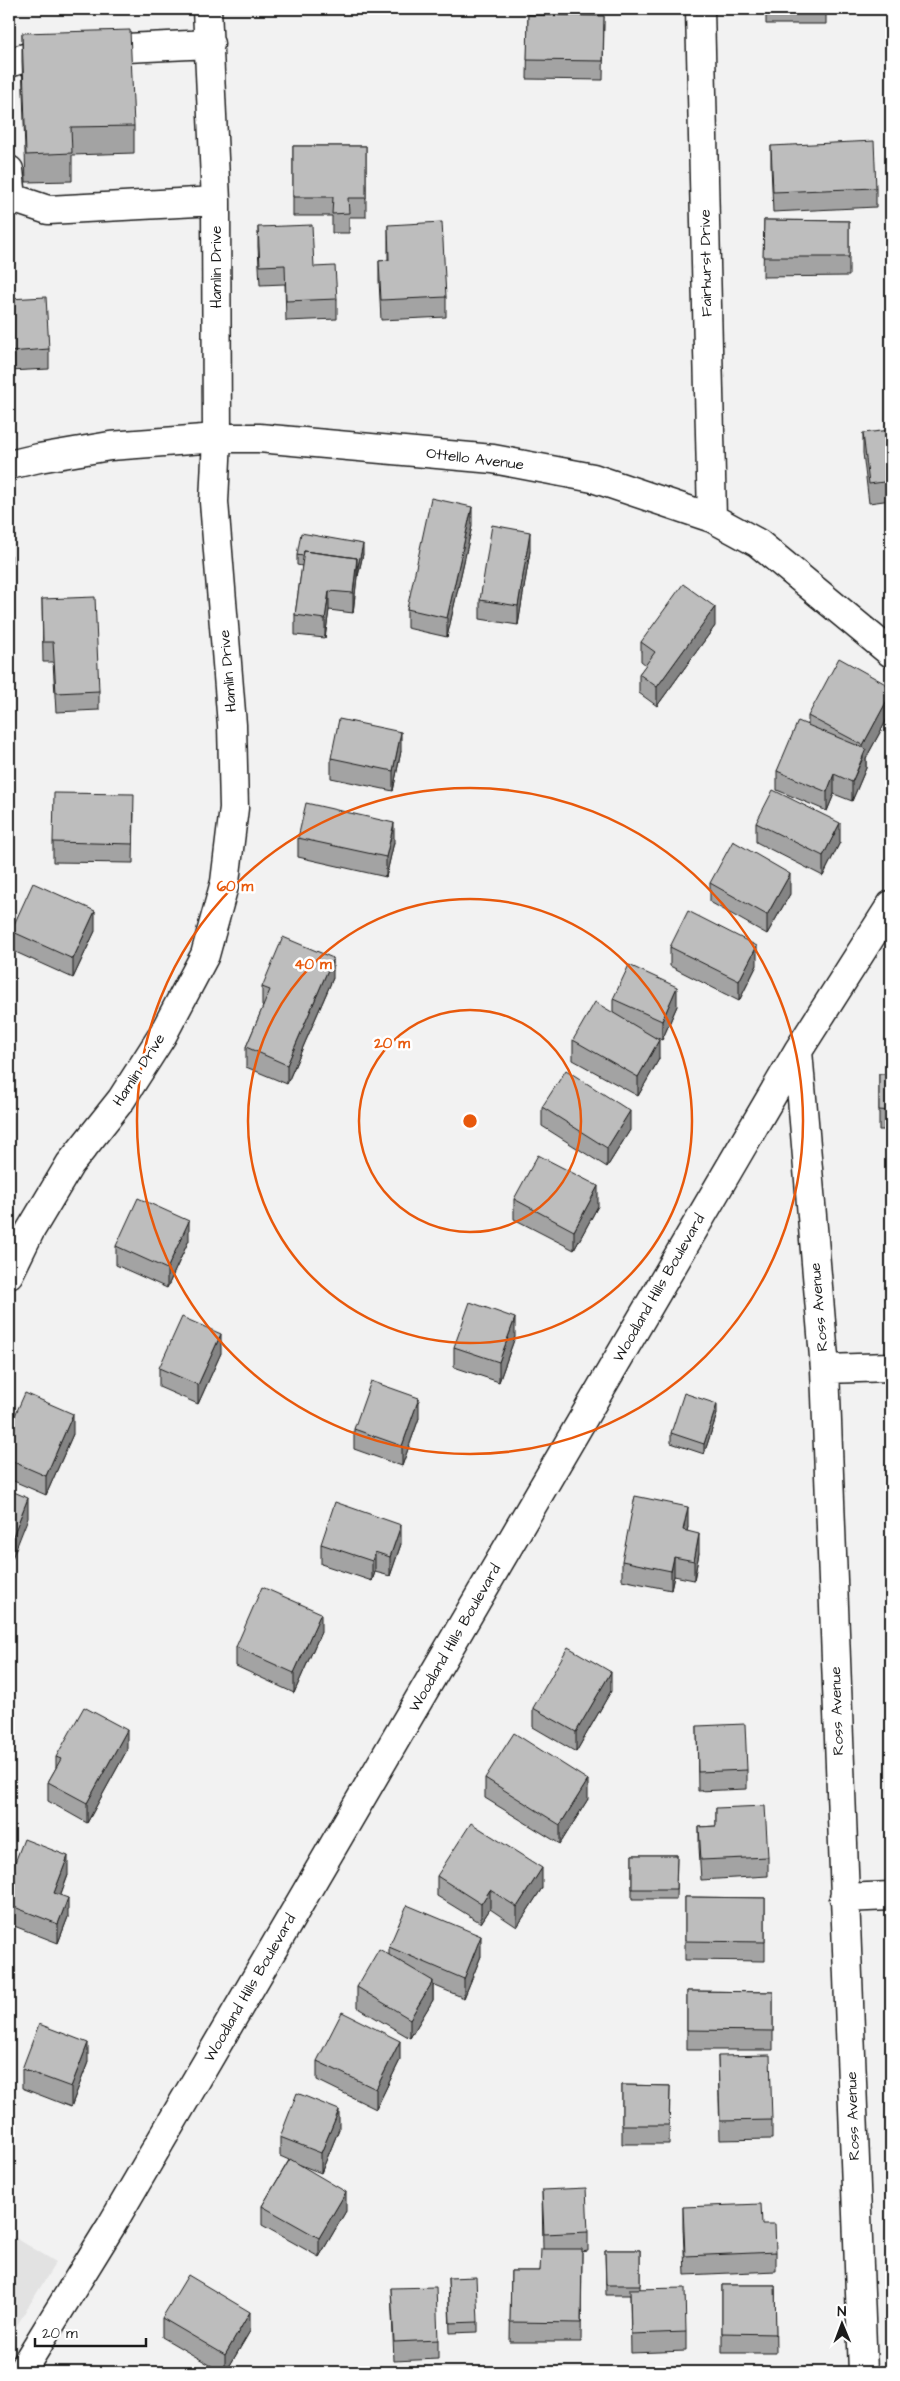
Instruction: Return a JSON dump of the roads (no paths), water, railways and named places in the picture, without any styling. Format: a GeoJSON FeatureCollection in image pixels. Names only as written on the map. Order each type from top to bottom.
{"type":"FeatureCollection","features":[{"type":"Feature","properties":{"kind":"street","name":"Hamlin Drive"},"geometry":{"type":"LineString","coordinates":[[9,1274],[30,1232],[70,1164],[120,1100],[162,1036],[205,954],[225,882],[234,808],[232,724],[214,502],[216,438],[216,201],[207,9]]}},
{"type":"Feature","properties":{"kind":"street","name":"Fairhurst Drive"},"geometry":{"type":"LineString","coordinates":[[700,9],[712,518]]}},
{"type":"Feature","properties":{"kind":"street"},"geometry":{"type":"LineString","coordinates":[[9,64],[43,52],[210,44]]}},
{"type":"Feature","properties":{"kind":"street"},"geometry":{"type":"LineString","coordinates":[[9,170],[12,198],[48,210],[216,201]]}},
{"type":"Feature","properties":{"kind":"street","name":"Ottello Avenue"},"geometry":{"type":"LineString","coordinates":[[9,466],[39,458],[110,446],[216,438],[259,438],[493,459],[593,478],[712,518],[758,543],[891,653]]}},
{"type":"Feature","properties":{"kind":"street","name":"Woodland Hills Boulevard"},"geometry":{"type":"LineString","coordinates":[[21,2372],[116,2218],[798,1051],[891,905]]}},
{"type":"Feature","properties":{"kind":"street","name":"Ross Avenue"},"geometry":{"type":"LineString","coordinates":[[798,1051],[825,1369],[863,2372]]}},
{"type":"Feature","properties":{"kind":"street"},"geometry":{"type":"LineString","coordinates":[[825,1369],[891,1367]]}},
{"type":"Feature","properties":{"kind":"street"},"geometry":{"type":"LineString","coordinates":[[844,1898],[891,1896]]}}]}
